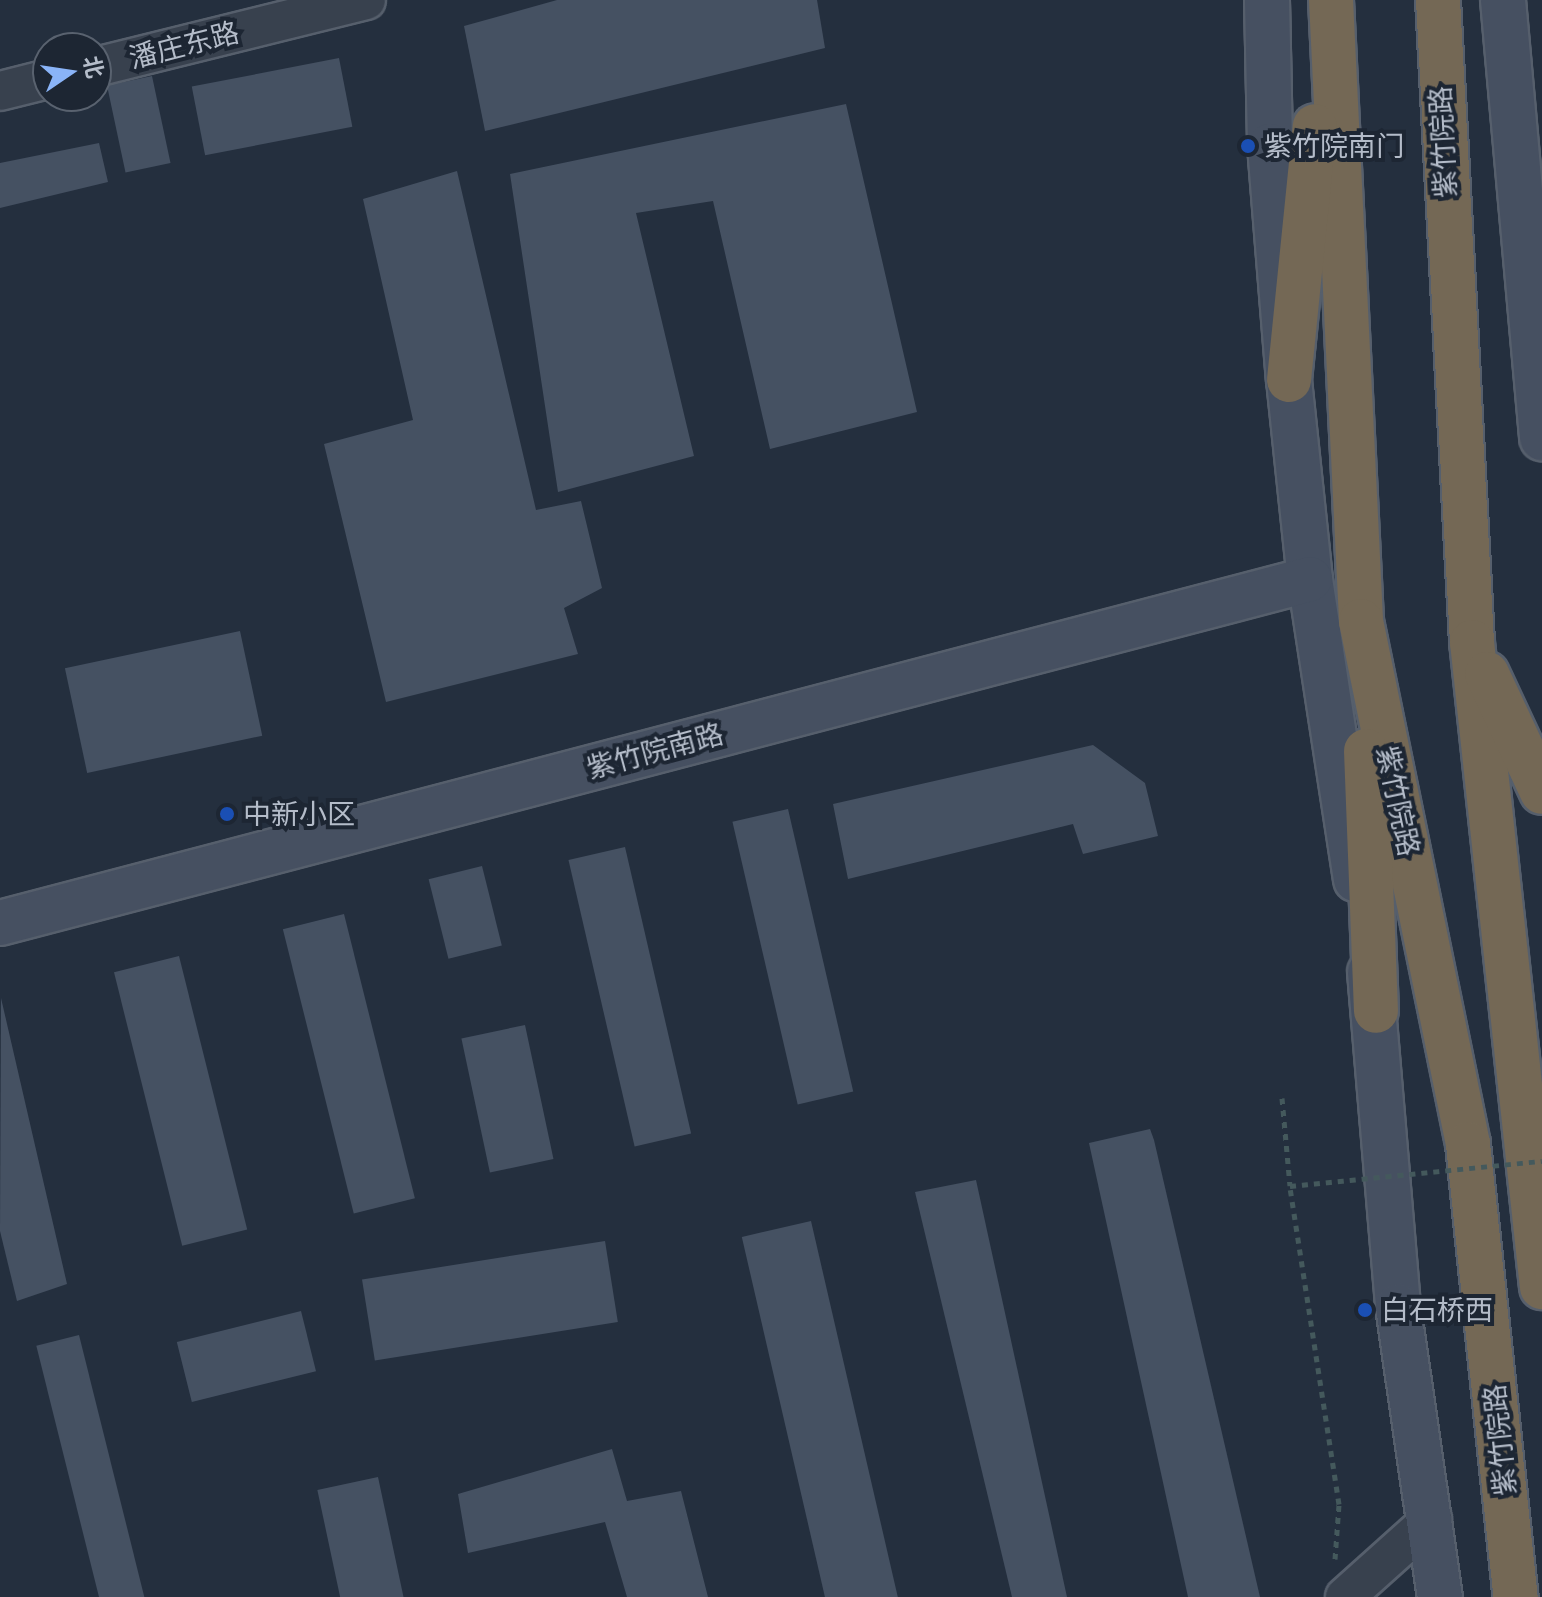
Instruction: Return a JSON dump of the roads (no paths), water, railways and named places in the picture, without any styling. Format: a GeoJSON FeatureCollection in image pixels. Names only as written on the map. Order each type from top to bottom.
{"type":"FeatureCollection","features":[{"type":"Feature","properties":{"kind":"highway"},"geometry":{"type":"LineString","coordinates":[[1289,380],[1329,0]]}},
{"type":"Feature","properties":{"kind":"highway","name":"紫竹院路"},"geometry":{"type":"LineString","coordinates":[[1329,0],[1361,621],[1468,1144],[1516,1597]]}},
{"type":"Feature","properties":{"kind":"highway","name":"紫竹院路"},"geometry":{"type":"LineString","coordinates":[[1438,0],[1472,642],[1542,1287]]}},
{"type":"Feature","properties":{"kind":"highway"},"geometry":{"type":"LineString","coordinates":[[1361,621],[1376,1011]]}},
{"type":"Feature","properties":{"kind":"highway"},"geometry":{"type":"LineString","coordinates":[[1472,642],[1542,792]]}},
{"type":"Feature","properties":{"kind":"street","name":"潘庄东路"},"geometry":{"type":"LineString","coordinates":[[112,63],[366,0]]}},
{"type":"Feature","properties":{"kind":"street","name":"紫竹院路"},"geometry":{"type":"LineString","coordinates":[[1267,0],[1270,146],[1289,380],[1310,579],[1376,1011],[1398,1306],[1432,1519],[1440,1597]]}},
{"type":"Feature","properties":{"kind":"street"},"geometry":{"type":"LineString","coordinates":[[1503,0],[1542,438]]}},
{"type":"Feature","properties":{"kind":"street"},"geometry":{"type":"LineString","coordinates":[[0,91],[32,83]]}},
{"type":"Feature","properties":{"kind":"street","name":"紫竹院南路"},"geometry":{"type":"LineString","coordinates":[[0,923],[1310,579]]}},
{"type":"Feature","properties":{"kind":"street"},"geometry":{"type":"LineString","coordinates":[[1340,1582],[1432,1519]]}},
{"type":"Feature","properties":{"kind":"place","name":"紫竹院南门"},"geometry":{"type":"Point","coordinates":[1248,146]}},
{"type":"Feature","properties":{"kind":"place","name":"中新小区"},"geometry":{"type":"Point","coordinates":[227,814]}},
{"type":"Feature","properties":{"kind":"place","name":"白石桥西"},"geometry":{"type":"Point","coordinates":[1365,1310]}}]}
